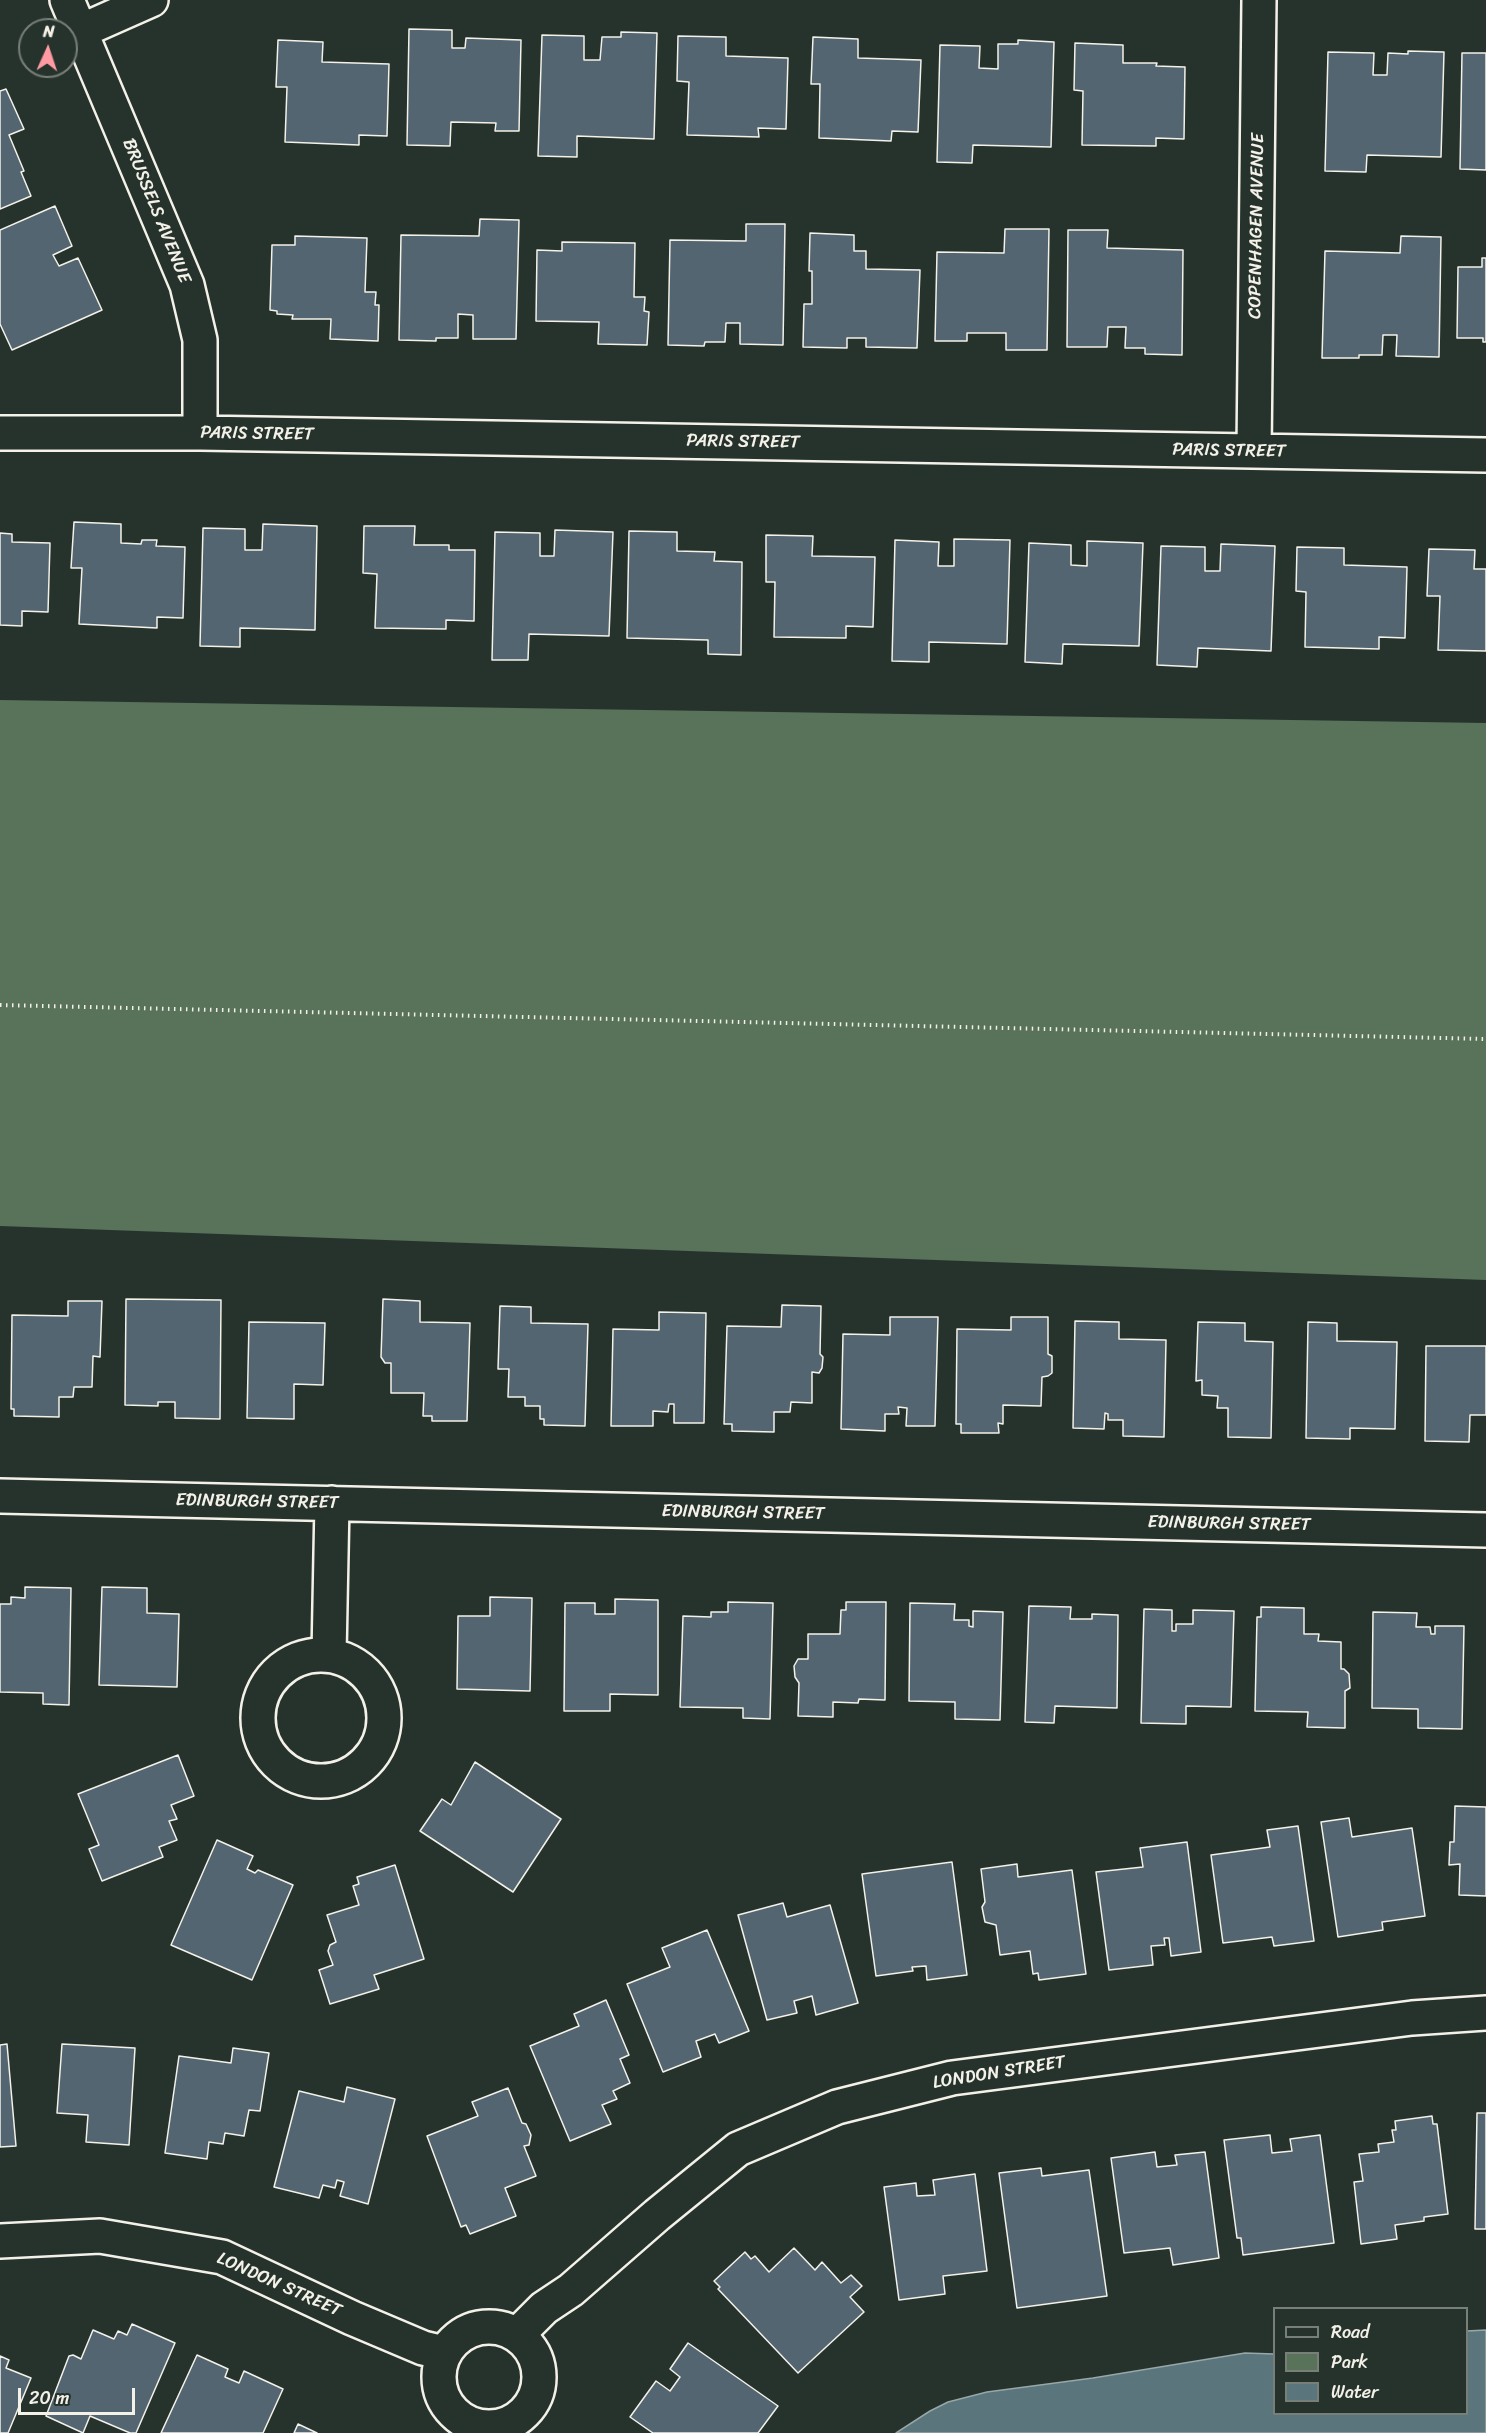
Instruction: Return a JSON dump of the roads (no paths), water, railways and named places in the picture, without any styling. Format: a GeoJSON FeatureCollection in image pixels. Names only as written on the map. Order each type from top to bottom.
{"type":"FeatureCollection","features":[{"type":"Feature","properties":{"kind":"street","name":"BRUSSELS AVENUE"},"geometry":{"type":"LineString","coordinates":[[67,0],[187,285],[200,340],[200,433]]}},
{"type":"Feature","properties":{"kind":"street"},"geometry":{"type":"LineString","coordinates":[[81,31],[151,0]]}},
{"type":"Feature","properties":{"kind":"street","name":"COPENHAGEN AVENUE"},"geometry":{"type":"LineString","coordinates":[[1254,451],[1259,0]]}},
{"type":"Feature","properties":{"kind":"street","name":"PARIS STREET"},"geometry":{"type":"LineString","coordinates":[[0,433],[200,433],[1486,455]]}},
{"type":"Feature","properties":{"kind":"street","name":"EDINBURGH STREET"},"geometry":{"type":"LineString","coordinates":[[0,1496],[1486,1530]]}},
{"type":"Feature","properties":{"kind":"street"},"geometry":{"type":"LineString","coordinates":[[329,1655],[332,1503]]}},
{"type":"Feature","properties":{"kind":"street","name":"LONDON STREET"},"geometry":{"type":"LineString","coordinates":[[517,2335],[544,2308],[571,2290],[657,2215],[738,2149],[837,2108],[952,2078],[1412,2018],[1486,2013]]}},
{"type":"Feature","properties":{"kind":"street","name":"LONDON STREET"},"geometry":{"type":"LineString","coordinates":[[0,2241],[100,2236],[222,2257],[352,2318],[423,2348],[444,2353]]}},
{"type":"Feature","properties":{"kind":"street"},"geometry":{"type":"LineString","coordinates":[[492,2326],[517,2335],[529,2346],[537,2361],[539,2377],[537,2394],[528,2408],[516,2419],[501,2426],[485,2427],[468,2423],[454,2414],[444,2401],[438,2385],[439,2369],[444,2353],[454,2340],[474,2328],[492,2326]]}},
{"type":"Feature","properties":{"kind":"water"},"geometry":{"type":"Polygon","coordinates":[[[1486,2330],[1486,2433],[896,2433],[948,2402],[987,2392],[1093,2378],[1245,2353],[1273,2354],[1273,2415],[1468,2415],[1468,2331],[1486,2330]]]}}]}
